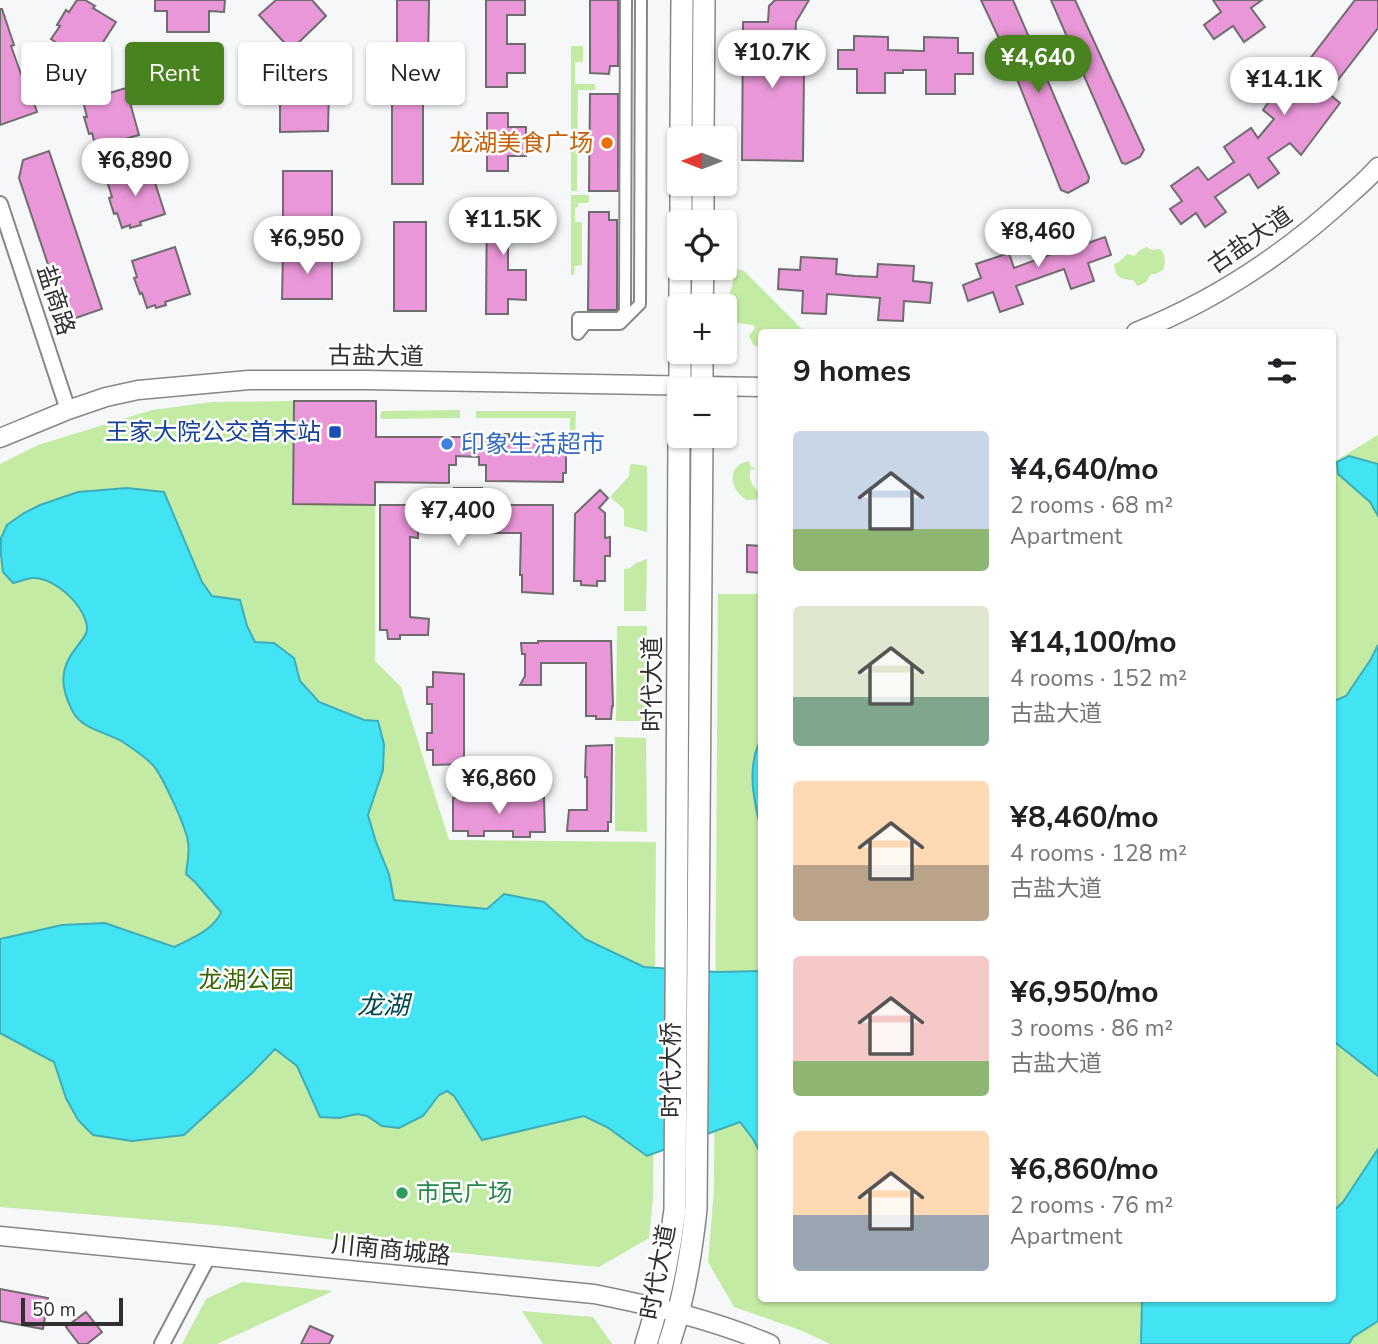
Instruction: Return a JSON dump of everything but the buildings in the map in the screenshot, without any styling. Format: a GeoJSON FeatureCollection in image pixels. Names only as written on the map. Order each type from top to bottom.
{"type":"FeatureCollection","features":[{"type":"Feature","properties":{"kind":"main road"},"geometry":{"type":"LineString","coordinates":[[681,126],[682,0]]}},
{"type":"Feature","properties":{"kind":"main road"},"geometry":{"type":"LineString","coordinates":[[704,0],[704,126]]}},
{"type":"Feature","properties":{"kind":"main road","name":"时代大道"},"geometry":{"type":"LineString","coordinates":[[676,932],[680,448]]}},
{"type":"Feature","properties":{"kind":"main road","name":"时代大道"},"geometry":{"type":"LineString","coordinates":[[698,931],[702,448]]}},
{"type":"Feature","properties":{"kind":"main road","name":"时代大桥"},"geometry":{"type":"LineString","coordinates":[[696,1209],[698,931]]}},
{"type":"Feature","properties":{"kind":"main road","name":"时代大桥"},"geometry":{"type":"LineString","coordinates":[[675,1210],[676,932]]}},
{"type":"Feature","properties":{"kind":"main road","name":"时代大道"},"geometry":{"type":"LineString","coordinates":[[669,1344],[690,1263],[696,1209]]}},
{"type":"Feature","properties":{"kind":"main road","name":"时代大道"},"geometry":{"type":"LineString","coordinates":[[646,1344],[658,1307],[668,1261],[675,1210]]}},
{"type":"Feature","properties":{"kind":"street"},"geometry":{"type":"LineString","coordinates":[[626,0],[625,312],[619,318],[578,318],[578,334],[586,324],[620,324],[640,304],[641,0]]}},
{"type":"Feature","properties":{"kind":"street","name":"古盐大道"},"geometry":{"type":"LineString","coordinates":[[1144,329],[1195,306],[1272,259],[1323,218],[1378,167]]}},
{"type":"Feature","properties":{"kind":"street","name":"盐商路"},"geometry":{"type":"LineString","coordinates":[[0,204],[68,410]]}},
{"type":"Feature","properties":{"kind":"street","name":"古盐大道"},"geometry":{"type":"LineString","coordinates":[[0,438],[106,397],[138,390],[248,380],[365,380],[667,388]]}},
{"type":"Feature","properties":{"kind":"street","name":"古盐大道"},"geometry":{"type":"LineString","coordinates":[[737,387],[758,387]]}},
{"type":"Feature","properties":{"kind":"street","name":"川南商城路"},"geometry":{"type":"LineString","coordinates":[[0,1236],[594,1294],[658,1307],[770,1344]]}},
{"type":"Feature","properties":{"kind":"street"},"geometry":{"type":"LineString","coordinates":[[162,1344],[209,1255]]}},
{"type":"Feature","properties":{"kind":"green space"},"geometry":{"type":"Polygon","coordinates":[[[571,46],[583,46],[583,62],[575,62],[575,84],[595,84],[595,90],[578,90],[577,191],[571,191],[571,46]]]}},
{"type":"Feature","properties":{"kind":"green space"},"geometry":{"type":"Polygon","coordinates":[[[571,195],[589,195],[589,203],[578,203],[578,207],[575,207],[575,222],[582,222],[582,265],[575,266],[574,275],[571,275],[571,195]]]}},
{"type":"Feature","properties":{"kind":"green space"},"geometry":{"type":"Polygon","coordinates":[[[1147,247],[1162,251],[1165,258],[1164,269],[1151,274],[1146,282],[1138,286],[1133,280],[1119,277],[1114,264],[1127,254],[1134,256],[1147,247]]]}},
{"type":"Feature","properties":{"kind":"green space"},"geometry":{"type":"Polygon","coordinates":[[[738,269],[744,271],[802,329],[758,329],[758,347],[754,346],[749,336],[755,328],[753,325],[737,323],[737,294],[729,294],[733,280],[737,280],[738,269]]]}},
{"type":"Feature","properties":{"kind":"green space","name":"龙湖公园"},"geometry":{"type":"Polygon","coordinates":[[[294,401],[293,504],[375,504],[375,661],[401,687],[449,840],[656,842],[653,1199],[649,1238],[599,1267],[349,1242],[226,1226],[0,1207],[0,464],[38,445],[152,410],[212,402],[294,401]]]}},
{"type":"Feature","properties":{"kind":"green space"},"geometry":{"type":"Polygon","coordinates":[[[460,410],[460,418],[382,419],[380,416],[382,411],[460,410]]]}},
{"type":"Feature","properties":{"kind":"green space"},"geometry":{"type":"Polygon","coordinates":[[[476,411],[576,411],[575,439],[570,439],[570,418],[476,418],[476,411]]]}},
{"type":"Feature","properties":{"kind":"green space"},"geometry":{"type":"Polygon","coordinates":[[[1378,435],[1378,1344],[830,1344],[800,1330],[734,1307],[708,1262],[714,1190],[718,594],[758,594],[758,1302],[1336,1302],[1336,461],[1378,435]]]}},
{"type":"Feature","properties":{"kind":"green space"},"geometry":{"type":"Polygon","coordinates":[[[749,461],[755,470],[750,471],[750,480],[758,492],[758,499],[747,500],[736,490],[734,472],[742,463],[749,461]]]}},
{"type":"Feature","properties":{"kind":"green space"},"geometry":{"type":"Polygon","coordinates":[[[630,465],[647,466],[647,532],[624,526],[624,509],[610,497],[629,476],[630,465]]]}},
{"type":"Feature","properties":{"kind":"green space"},"geometry":{"type":"Polygon","coordinates":[[[647,559],[646,611],[624,611],[624,569],[647,559]]]}},
{"type":"Feature","properties":{"kind":"green space"},"geometry":{"type":"Polygon","coordinates":[[[617,626],[647,626],[646,721],[616,721],[617,626]]]}},
{"type":"Feature","properties":{"kind":"green space"},"geometry":{"type":"Polygon","coordinates":[[[615,737],[646,738],[647,832],[615,831],[615,737]]]}},
{"type":"Feature","properties":{"kind":"green space"},"geometry":{"type":"Polygon","coordinates":[[[242,1282],[333,1291],[217,1344],[182,1344],[206,1299],[242,1282]]]}},
{"type":"Feature","properties":{"kind":"green space"},"geometry":{"type":"Polygon","coordinates":[[[522,1311],[593,1317],[612,1344],[543,1344],[522,1311]]]}},
{"type":"Feature","properties":{"kind":"water"},"geometry":{"type":"Polygon","coordinates":[[[1349,456],[1378,464],[1378,516],[1370,502],[1338,474],[1337,462],[1349,456]]]}},
{"type":"Feature","properties":{"kind":"water","name":"龙湖"},"geometry":{"type":"Polygon","coordinates":[[[127,488],[164,492],[202,582],[212,596],[240,600],[247,626],[255,642],[274,643],[294,658],[300,681],[319,702],[364,720],[378,721],[384,744],[383,770],[368,815],[389,874],[394,900],[487,909],[504,894],[544,902],[585,939],[644,967],[717,972],[758,971],[758,1148],[740,1122],[647,1156],[607,1127],[584,1116],[482,1140],[454,1096],[447,1091],[439,1095],[423,1116],[399,1128],[382,1126],[367,1116],[357,1114],[339,1118],[320,1117],[297,1066],[275,1049],[184,1135],[132,1141],[93,1135],[78,1120],[66,1098],[54,1062],[0,1033],[0,939],[62,925],[105,923],[174,947],[207,929],[221,912],[186,874],[189,850],[186,835],[179,814],[153,765],[123,742],[83,723],[69,704],[64,687],[64,672],[70,656],[87,630],[82,612],[69,595],[51,583],[33,578],[13,583],[3,572],[1,538],[7,525],[40,505],[78,492],[127,488]]]}},
{"type":"Feature","properties":{"kind":"water"},"geometry":{"type":"Polygon","coordinates":[[[1378,645],[1378,1076],[1336,1043],[1336,700],[1346,696],[1378,645]]]}},
{"type":"Feature","properties":{"kind":"water"},"geometry":{"type":"Polygon","coordinates":[[[758,746],[758,815],[753,772],[758,746]]]}},
{"type":"Feature","properties":{"kind":"water"},"geometry":{"type":"Polygon","coordinates":[[[1378,1149],[1378,1321],[1353,1337],[1349,1344],[1141,1344],[1142,1302],[1336,1302],[1336,1208],[1378,1149]]]}},
{"type":"Feature","properties":{"kind":"place","name":"龙湖美食广场"},"geometry":{"type":"Point","coordinates":[607,143]}},
{"type":"Feature","properties":{"kind":"place","name":"王家大院公交首末站"},"geometry":{"type":"Point","coordinates":[335,432]}},
{"type":"Feature","properties":{"kind":"place","name":"印象生活超市"},"geometry":{"type":"Point","coordinates":[447,444]}},
{"type":"Feature","properties":{"kind":"place","name":"市民广场"},"geometry":{"type":"Point","coordinates":[402,1193]}}]}
